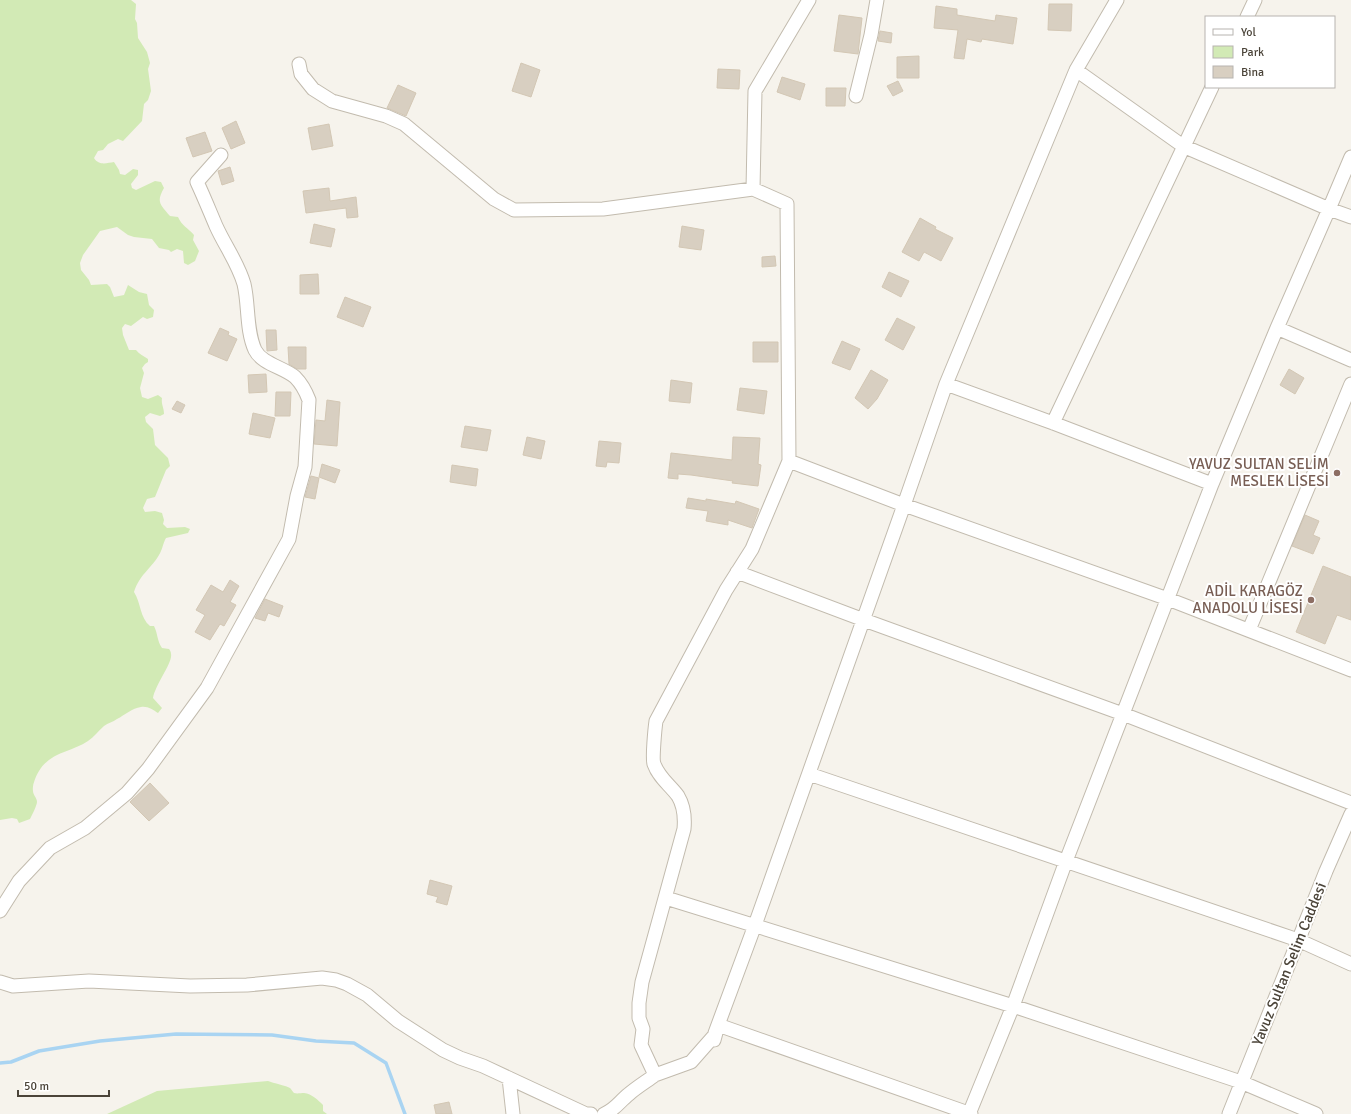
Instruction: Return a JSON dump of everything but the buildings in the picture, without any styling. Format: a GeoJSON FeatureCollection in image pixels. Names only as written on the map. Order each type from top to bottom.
{"type":"FeatureCollection","features":[{"type":"Feature","properties":{"kind":"street"},"geometry":{"type":"LineString","coordinates":[[753,189],[755,91],[809,0]]}},
{"type":"Feature","properties":{"kind":"street"},"geometry":{"type":"LineString","coordinates":[[856,96],[871,35],[877,0]]}},
{"type":"Feature","properties":{"kind":"street"},"geometry":{"type":"LineString","coordinates":[[604,1114],[617,1107],[628,1094],[655,1075],[691,1062],[716,1031],[864,620],[946,384],[1076,70],[1117,0]]}},
{"type":"Feature","properties":{"kind":"street"},"geometry":{"type":"LineString","coordinates":[[1247,16],[1255,0]]}},
{"type":"Feature","properties":{"kind":"street"},"geometry":{"type":"LineString","coordinates":[[299,64],[301,74],[313,89],[332,101],[386,116],[404,124],[494,199],[514,210],[603,209],[753,189],[787,204],[789,461],[752,549],[726,590],[656,721],[654,733],[653,762],[660,777],[678,797],[685,817],[684,829],[642,982],[639,1003],[639,1018],[643,1029],[640,1045],[655,1075]]}},
{"type":"Feature","properties":{"kind":"street"},"geometry":{"type":"LineString","coordinates":[[1076,70],[1183,146],[1351,217]]}},
{"type":"Feature","properties":{"kind":"street"},"geometry":{"type":"LineString","coordinates":[[1054,423],[1212,88]]}},
{"type":"Feature","properties":{"kind":"street"},"geometry":{"type":"LineString","coordinates":[[0,912],[19,881],[50,848],[85,828],[128,793],[148,769],[207,688],[289,539],[297,496],[305,467],[310,400],[295,377],[280,367],[264,360],[256,352],[251,339],[244,284],[237,265],[216,226],[197,182],[221,155]]}},
{"type":"Feature","properties":{"kind":"street"},"geometry":{"type":"LineString","coordinates":[[716,1031],[970,1114],[1013,1006],[1066,861],[1212,484],[1277,328],[1351,157]]}},
{"type":"Feature","properties":{"kind":"street"},"geometry":{"type":"LineString","coordinates":[[1277,328],[1351,360]]}},
{"type":"Feature","properties":{"kind":"street"},"geometry":{"type":"LineString","coordinates":[[946,384],[1054,423],[1212,484]]}},
{"type":"Feature","properties":{"kind":"street"},"geometry":{"type":"LineString","coordinates":[[1249,630],[1351,384]]}},
{"type":"Feature","properties":{"kind":"street"},"geometry":{"type":"LineString","coordinates":[[789,461],[904,505],[1168,599],[1351,670]]}},
{"type":"Feature","properties":{"kind":"street"},"geometry":{"type":"LineString","coordinates":[[737,572],[864,620],[1123,714],[1351,803]]}},
{"type":"Feature","properties":{"kind":"street"},"geometry":{"type":"LineString","coordinates":[[809,774],[1298,940],[1351,964]]}},
{"type":"Feature","properties":{"kind":"street","name":"Yavuz Sultan Selim Caddesi"},"geometry":{"type":"LineString","coordinates":[[1229,1114],[1326,871],[1351,814]]}},
{"type":"Feature","properties":{"kind":"street"},"geometry":{"type":"LineString","coordinates":[[666,898],[1013,1006],[1241,1082],[1316,1114]]}},
{"type":"Feature","properties":{"kind":"street"},"geometry":{"type":"LineString","coordinates":[[0,982],[13,986],[89,981],[190,986],[240,985],[322,978],[336,980],[367,995],[398,1021],[438,1047],[460,1058],[483,1066],[586,1114],[591,1114]]}},
{"type":"Feature","properties":{"kind":"street"},"geometry":{"type":"LineString","coordinates":[[509,1078],[513,1114]]}},
{"type":"Feature","properties":{"kind":"green space"},"geometry":{"type":"Polygon","coordinates":[[[0,0],[131,0],[136,4],[135,19],[137,23],[138,38],[147,52],[150,63],[148,69],[151,91],[148,100],[144,104],[142,121],[123,141],[118,139],[108,144],[103,150],[98,151],[94,158],[96,161],[101,163],[114,162],[120,174],[125,175],[133,169],[138,170],[138,175],[131,184],[132,188],[136,190],[155,181],[161,182],[164,188],[160,197],[160,203],[170,216],[178,217],[183,225],[194,235],[193,240],[199,251],[195,261],[188,265],[184,263],[183,251],[177,249],[171,252],[169,250],[159,248],[152,239],[128,235],[117,227],[100,231],[83,255],[80,263],[81,270],[91,285],[107,284],[110,287],[114,297],[124,295],[128,285],[139,292],[147,294],[149,305],[154,310],[153,317],[147,319],[143,317],[131,326],[125,324],[122,328],[129,350],[136,350],[148,359],[148,362],[142,368],[144,373],[140,388],[142,397],[148,399],[158,395],[162,398],[164,412],[164,414],[160,416],[150,413],[145,417],[146,422],[153,429],[155,445],[168,458],[170,466],[166,470],[155,497],[147,499],[143,508],[145,512],[155,511],[162,513],[164,520],[163,524],[167,528],[185,527],[190,529],[188,533],[166,538],[156,560],[142,576],[134,592],[144,619],[150,626],[154,626],[162,648],[169,649],[171,653],[171,658],[153,698],[162,708],[158,713],[146,707],[135,709],[104,726],[92,738],[82,745],[49,760],[39,771],[34,783],[33,792],[37,802],[33,813],[30,819],[19,823],[17,819],[12,818],[0,820],[0,0]]]}},
{"type":"Feature","properties":{"kind":"green space"},"geometry":{"type":"Polygon","coordinates":[[[268,1081],[288,1087],[294,1093],[304,1093],[312,1096],[323,1105],[323,1111],[327,1114],[107,1114],[157,1091],[268,1081]]]}},
{"type":"Feature","properties":{"kind":"waterway"},"geometry":{"type":"LineString","coordinates":[[0,1063],[11,1062],[39,1051],[100,1041],[176,1034],[272,1035],[316,1041],[354,1043],[386,1063],[405,1114]]}},
{"type":"Feature","properties":{"kind":"place","name":"YAVUZ SULTAN SELİM MESLEK LİSESİ"},"geometry":{"type":"Point","coordinates":[1337,473]}},
{"type":"Feature","properties":{"kind":"place","name":"ADİL KARAGÖZ ANADOLU LİSESİ"},"geometry":{"type":"Point","coordinates":[1311,600]}}]}
